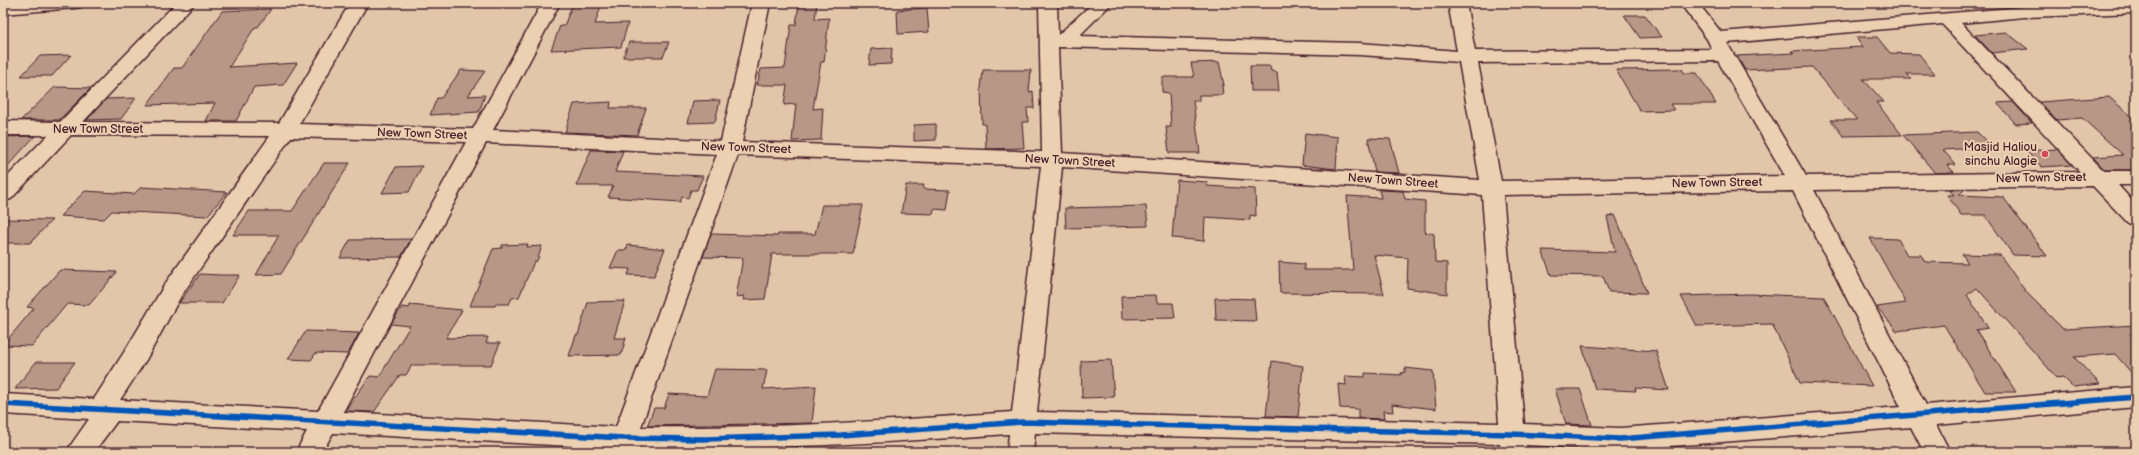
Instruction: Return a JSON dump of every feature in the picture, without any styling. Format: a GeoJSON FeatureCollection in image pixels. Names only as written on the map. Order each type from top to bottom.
{"type":"FeatureCollection","features":[{"type":"Feature","properties":{"kind":"street"},"geometry":{"type":"LineString","coordinates":[[3,9],[75,3]]}},
{"type":"Feature","properties":{"kind":"street"},"geometry":{"type":"LineString","coordinates":[[3,194],[186,3]]}},
{"type":"Feature","properties":{"kind":"street"},"geometry":{"type":"LineString","coordinates":[[80,452],[106,410],[173,290],[285,130],[359,3]]}},
{"type":"Feature","properties":{"kind":"street"},"geometry":{"type":"LineString","coordinates":[[309,452],[551,3]]}},
{"type":"Feature","properties":{"kind":"street"},"geometry":{"type":"LineString","coordinates":[[622,445],[730,148],[761,3]]}},
{"type":"Feature","properties":{"kind":"street"},"geometry":{"type":"LineString","coordinates":[[1020,452],[1052,159],[1056,41],[1048,3]]}},
{"type":"Feature","properties":{"kind":"street"},"geometry":{"type":"LineString","coordinates":[[1056,41],[1104,3]]}},
{"type":"Feature","properties":{"kind":"street"},"geometry":{"type":"LineString","coordinates":[[1457,3],[1492,188],[1513,443]]}},
{"type":"Feature","properties":{"kind":"street"},"geometry":{"type":"LineString","coordinates":[[1689,3],[1720,46],[1799,182],[1936,452]]}},
{"type":"Feature","properties":{"kind":"street"},"geometry":{"type":"LineString","coordinates":[[1056,41],[1360,49],[1467,57],[1720,46],[1947,19],[2024,12],[2136,8]]}},
{"type":"Feature","properties":{"kind":"street"},"geometry":{"type":"LineString","coordinates":[[1947,19],[2136,218]]}},
{"type":"Feature","properties":{"kind":"street","name":"New Town Street"},"geometry":{"type":"LineString","coordinates":[[3,128],[285,130],[479,136],[730,148],[1052,159],[1492,188],[2098,177],[2136,178]]}},
{"type":"Feature","properties":{"kind":"street"},"geometry":{"type":"LineString","coordinates":[[3,404],[326,422],[622,445],[705,439],[841,435],[1023,422],[1513,443],[1620,439],[1917,416],[2136,396]]}},
{"type":"Feature","properties":{"kind":"building"},"geometry":{"type":"Polygon","coordinates":[[[573,3],[602,3],[595,24],[628,23],[621,47],[551,50],[560,26],[564,26],[573,3]]]}},
{"type":"Feature","properties":{"kind":"building"},"geometry":{"type":"Polygon","coordinates":[[[799,3],[817,3],[815,19],[829,18],[824,62],[821,62],[813,109],[823,108],[821,140],[792,141],[796,104],[784,105],[787,85],[757,85],[761,69],[785,68],[791,25],[796,25],[799,3]]]}},
{"type":"Feature","properties":{"kind":"building"},"geometry":{"type":"Polygon","coordinates":[[[927,8],[929,32],[898,34],[897,10],[927,8]]]}},
{"type":"Feature","properties":{"kind":"building"},"geometry":{"type":"Polygon","coordinates":[[[271,9],[258,27],[255,27],[229,67],[297,63],[283,85],[254,87],[236,121],[206,121],[215,103],[147,105],[174,68],[182,68],[222,11],[271,9]]]}},
{"type":"Feature","properties":{"kind":"building"},"geometry":{"type":"Polygon","coordinates":[[[1624,15],[1645,15],[1662,37],[1640,38],[1624,15]]]}},
{"type":"Feature","properties":{"kind":"building"},"geometry":{"type":"Polygon","coordinates":[[[2006,32],[2028,49],[1992,53],[1975,35],[2006,32]]]}},
{"type":"Feature","properties":{"kind":"building"},"geometry":{"type":"Polygon","coordinates":[[[1856,37],[1877,37],[1890,53],[1919,54],[1935,74],[1906,74],[1911,79],[1863,79],[1884,102],[1876,102],[1902,135],[1843,136],[1831,120],[1857,120],[1812,67],[1745,70],[1737,56],[1863,47],[1856,37]]]}},
{"type":"Feature","properties":{"kind":"building"},"geometry":{"type":"Polygon","coordinates":[[[629,42],[669,42],[663,57],[623,57],[629,42]]]}},
{"type":"Feature","properties":{"kind":"building"},"geometry":{"type":"Polygon","coordinates":[[[892,48],[891,64],[869,65],[871,49],[892,48]]]}},
{"type":"Feature","properties":{"kind":"building"},"geometry":{"type":"Polygon","coordinates":[[[71,55],[52,76],[21,76],[40,56],[71,55]]]}},
{"type":"Feature","properties":{"kind":"building"},"geometry":{"type":"Polygon","coordinates":[[[1219,62],[1224,85],[1222,85],[1223,95],[1199,95],[1199,101],[1193,101],[1200,153],[1169,153],[1166,127],[1171,127],[1169,93],[1162,92],[1162,77],[1194,77],[1191,63],[1219,62]]]}},
{"type":"Feature","properties":{"kind":"building"},"geometry":{"type":"Polygon","coordinates":[[[1250,66],[1270,66],[1271,71],[1277,72],[1279,91],[1251,91],[1250,66]]]}},
{"type":"Feature","properties":{"kind":"building"},"geometry":{"type":"Polygon","coordinates":[[[1682,69],[1684,73],[1697,73],[1716,104],[1670,104],[1674,110],[1640,111],[1616,70],[1682,69]]]}},
{"type":"Feature","properties":{"kind":"building"},"geometry":{"type":"Polygon","coordinates":[[[461,70],[485,71],[468,96],[485,95],[479,112],[430,115],[437,98],[441,98],[461,70]]]}},
{"type":"Feature","properties":{"kind":"building"},"geometry":{"type":"Polygon","coordinates":[[[983,70],[1031,70],[1029,92],[1033,91],[1034,108],[1027,108],[1028,122],[1022,122],[1024,148],[986,149],[985,124],[982,124],[981,88],[983,70]]]}},
{"type":"Feature","properties":{"kind":"building"},"geometry":{"type":"Polygon","coordinates":[[[55,87],[91,88],[59,120],[21,120],[55,87]]]}},
{"type":"Feature","properties":{"kind":"building"},"geometry":{"type":"Polygon","coordinates":[[[2109,97],[2136,120],[2136,170],[2105,170],[2093,157],[2123,155],[2082,118],[2057,120],[2039,102],[2109,97]]]}},
{"type":"Feature","properties":{"kind":"building"},"geometry":{"type":"Polygon","coordinates":[[[136,98],[121,119],[87,120],[106,99],[136,98]]]}},
{"type":"Feature","properties":{"kind":"building"},"geometry":{"type":"Polygon","coordinates":[[[720,100],[715,122],[688,123],[693,101],[720,100]]]}},
{"type":"Feature","properties":{"kind":"building"},"geometry":{"type":"Polygon","coordinates":[[[611,102],[610,108],[646,108],[637,135],[565,132],[574,104],[611,102]]]}},
{"type":"Feature","properties":{"kind":"building"},"geometry":{"type":"Polygon","coordinates":[[[2013,102],[2032,123],[2016,124],[1997,103],[2013,102]]]}},
{"type":"Feature","properties":{"kind":"building"},"geometry":{"type":"Polygon","coordinates":[[[936,124],[936,140],[914,141],[914,125],[936,124]]]}},
{"type":"Feature","properties":{"kind":"building"},"geometry":{"type":"Polygon","coordinates":[[[1977,132],[1992,147],[1943,150],[1956,165],[1947,165],[1954,172],[1935,173],[1903,135],[1977,132]]]}},
{"type":"Feature","properties":{"kind":"building"},"geometry":{"type":"Polygon","coordinates":[[[1305,133],[1338,137],[1336,169],[1302,165],[1305,133]]]}},
{"type":"Feature","properties":{"kind":"building"},"geometry":{"type":"Polygon","coordinates":[[[35,136],[3,171],[3,137],[35,136]]]}},
{"type":"Feature","properties":{"kind":"building"},"geometry":{"type":"Polygon","coordinates":[[[1368,138],[1390,139],[1399,173],[1375,172],[1368,138]]]}},
{"type":"Feature","properties":{"kind":"building"},"geometry":{"type":"Polygon","coordinates":[[[2057,149],[2072,165],[2042,167],[2026,151],[2057,149]]]}},
{"type":"Feature","properties":{"kind":"building"},"geometry":{"type":"Polygon","coordinates":[[[591,150],[623,151],[615,172],[703,176],[697,190],[691,190],[688,198],[682,197],[680,202],[608,197],[613,186],[576,186],[591,150]]]}},
{"type":"Feature","properties":{"kind":"building"},"geometry":{"type":"Polygon","coordinates":[[[324,163],[350,163],[281,274],[256,275],[279,235],[233,235],[249,211],[292,211],[324,163]]]}},
{"type":"Feature","properties":{"kind":"building"},"geometry":{"type":"Polygon","coordinates":[[[422,166],[409,192],[382,193],[396,167],[422,166]]]}},
{"type":"Feature","properties":{"kind":"building"},"geometry":{"type":"Polygon","coordinates":[[[1177,180],[1207,182],[1207,186],[1255,189],[1256,216],[1250,215],[1250,220],[1205,217],[1204,241],[1172,238],[1177,180]]]}},
{"type":"Feature","properties":{"kind":"building"},"geometry":{"type":"Polygon","coordinates":[[[906,185],[924,185],[923,189],[950,190],[947,210],[934,209],[933,214],[901,213],[906,185]]]}},
{"type":"Feature","properties":{"kind":"building"},"geometry":{"type":"Polygon","coordinates":[[[141,187],[227,192],[207,216],[112,211],[104,219],[60,216],[85,191],[134,194],[141,187]]]}},
{"type":"Feature","properties":{"kind":"building"},"geometry":{"type":"Polygon","coordinates":[[[1965,189],[1959,195],[2003,197],[2047,256],[2013,255],[1985,215],[1961,215],[1947,195],[1954,195],[1949,190],[1965,189]]]}},
{"type":"Feature","properties":{"kind":"building"},"geometry":{"type":"Polygon","coordinates":[[[1379,190],[1403,191],[1405,199],[1425,201],[1425,232],[1434,234],[1435,262],[1447,263],[1447,294],[1407,288],[1408,258],[1374,255],[1384,294],[1280,293],[1279,262],[1304,264],[1304,270],[1353,270],[1347,196],[1381,198],[1379,190]]]}},
{"type":"Feature","properties":{"kind":"building"},"geometry":{"type":"Polygon","coordinates":[[[822,205],[863,205],[853,254],[772,254],[765,299],[743,300],[744,296],[736,297],[743,258],[703,257],[711,234],[778,236],[778,234],[815,234],[822,205]]]}},
{"type":"Feature","properties":{"kind":"building"},"geometry":{"type":"Polygon","coordinates":[[[1146,206],[1148,226],[1066,228],[1065,208],[1146,206]]]}},
{"type":"Feature","properties":{"kind":"building"},"geometry":{"type":"Polygon","coordinates":[[[1615,215],[1647,293],[1609,292],[1603,276],[1551,275],[1542,250],[1615,252],[1607,217],[1615,215]]]}},
{"type":"Feature","properties":{"kind":"building"},"geometry":{"type":"Polygon","coordinates":[[[3,219],[52,220],[30,243],[3,243],[3,219]]]}},
{"type":"Feature","properties":{"kind":"building"},"geometry":{"type":"Polygon","coordinates":[[[1870,238],[1898,239],[1907,255],[1921,255],[1925,262],[1968,263],[1962,254],[2000,255],[2026,292],[2063,329],[2136,325],[2136,378],[2115,354],[2074,357],[2100,384],[2073,387],[2063,377],[2057,378],[1977,288],[1967,295],[1988,328],[1976,330],[2016,392],[1985,392],[1944,325],[1897,331],[1877,307],[1906,303],[1870,238]]]}},
{"type":"Feature","properties":{"kind":"building"},"geometry":{"type":"Polygon","coordinates":[[[411,239],[401,257],[340,258],[350,240],[411,239]]]}},
{"type":"Feature","properties":{"kind":"building"},"geometry":{"type":"Polygon","coordinates":[[[528,244],[527,247],[542,246],[537,261],[534,262],[519,297],[512,298],[509,304],[496,304],[495,306],[470,306],[493,249],[502,248],[502,245],[528,244]]]}},
{"type":"Feature","properties":{"kind":"building"},"geometry":{"type":"Polygon","coordinates":[[[628,245],[665,249],[654,276],[628,275],[630,269],[610,268],[618,250],[626,250],[628,245]]]}},
{"type":"Feature","properties":{"kind":"building"},"geometry":{"type":"Polygon","coordinates":[[[60,270],[117,272],[89,305],[67,304],[32,346],[3,345],[34,308],[27,307],[60,270]]]}},
{"type":"Feature","properties":{"kind":"building"},"geometry":{"type":"Polygon","coordinates":[[[200,274],[240,275],[222,303],[179,303],[200,274]]]}},
{"type":"Feature","properties":{"kind":"building"},"geometry":{"type":"Polygon","coordinates":[[[1750,294],[1824,297],[1872,386],[1800,383],[1772,324],[1697,326],[1681,296],[1750,294]]]}},
{"type":"Feature","properties":{"kind":"building"},"geometry":{"type":"Polygon","coordinates":[[[1156,295],[1157,303],[1173,303],[1175,318],[1122,319],[1121,296],[1156,295]]]}},
{"type":"Feature","properties":{"kind":"building"},"geometry":{"type":"Polygon","coordinates":[[[1215,298],[1254,299],[1256,321],[1216,320],[1215,298]]]}},
{"type":"Feature","properties":{"kind":"building"},"geometry":{"type":"Polygon","coordinates":[[[625,301],[614,338],[626,338],[621,355],[569,356],[576,335],[578,335],[588,302],[625,301]]]}},
{"type":"Feature","properties":{"kind":"building"},"geometry":{"type":"Polygon","coordinates":[[[410,305],[462,310],[446,338],[488,337],[486,343],[500,343],[491,365],[412,365],[406,375],[400,375],[374,412],[345,411],[370,376],[379,377],[410,326],[391,324],[402,307],[409,308],[410,305]]]}},
{"type":"Feature","properties":{"kind":"building"},"geometry":{"type":"Polygon","coordinates":[[[306,331],[359,333],[348,354],[316,353],[311,360],[288,359],[306,331]]]}},
{"type":"Feature","properties":{"kind":"building"},"geometry":{"type":"Polygon","coordinates":[[[1582,346],[1656,351],[1669,390],[1635,388],[1636,391],[1595,389],[1582,346]]]}},
{"type":"Feature","properties":{"kind":"building"},"geometry":{"type":"Polygon","coordinates":[[[1111,360],[1114,397],[1082,398],[1081,361],[1111,360]]]}},
{"type":"Feature","properties":{"kind":"building"},"geometry":{"type":"Polygon","coordinates":[[[1272,361],[1303,366],[1298,417],[1266,416],[1272,361]]]}},
{"type":"Feature","properties":{"kind":"building"},"geometry":{"type":"Polygon","coordinates":[[[36,362],[75,362],[56,388],[15,389],[36,362]]]}},
{"type":"Feature","properties":{"kind":"building"},"geometry":{"type":"Polygon","coordinates":[[[1405,368],[1433,371],[1436,409],[1392,404],[1393,412],[1383,411],[1384,419],[1358,418],[1358,409],[1340,408],[1338,384],[1346,385],[1345,376],[1365,377],[1365,373],[1401,375],[1401,373],[1405,372],[1405,368]]]}},
{"type":"Feature","properties":{"kind":"building"},"geometry":{"type":"Polygon","coordinates":[[[715,369],[767,370],[763,389],[816,386],[812,423],[647,426],[654,408],[664,408],[669,394],[707,396],[715,369]]]}},
{"type":"Feature","properties":{"kind":"building"},"geometry":{"type":"Polygon","coordinates":[[[1555,389],[1580,389],[1592,425],[1566,424],[1555,389]]]}},
{"type":"Feature","properties":{"kind":"cycle path"},"geometry":{"type":"LineString","coordinates":[[3,404],[624,438],[705,439],[841,435],[1023,422],[1512,434],[1620,439],[2136,397]]}},
{"type":"Feature","properties":{"kind":"place","name":"Masjid Haliou sinchu Alagie"},"geometry":{"type":"Point","coordinates":[2045,154]}}]}
